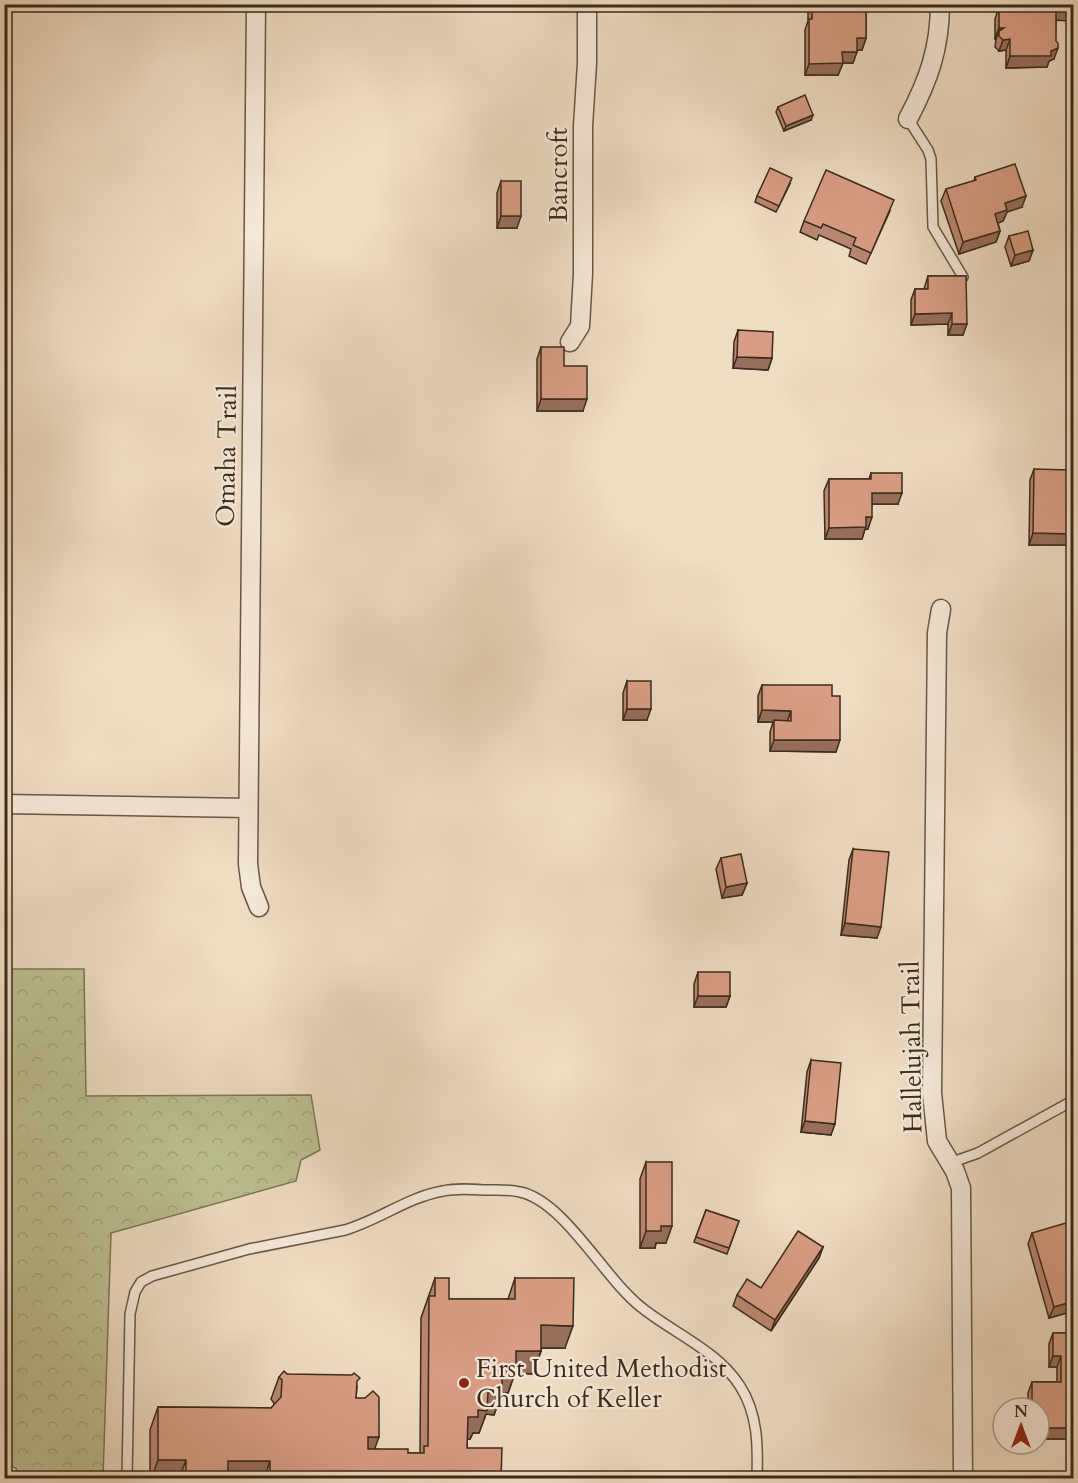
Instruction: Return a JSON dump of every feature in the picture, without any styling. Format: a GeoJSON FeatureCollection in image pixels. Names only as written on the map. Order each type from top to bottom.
{"type":"FeatureCollection","features":[{"type":"Feature","properties":{"kind":"street","name":"Omaha Trail"},"geometry":{"type":"LineString","coordinates":[[256,4],[248,873],[259,907]]}},
{"type":"Feature","properties":{"kind":"street","name":"Bancroft"},"geometry":{"type":"LineString","coordinates":[[570,342],[580,326],[587,4]]}},
{"type":"Feature","properties":{"kind":"street"},"geometry":{"type":"LineString","coordinates":[[908,120],[926,85],[933,62],[940,4]]}},
{"type":"Feature","properties":{"kind":"street","name":"Hallelujah Trail"},"geometry":{"type":"LineString","coordinates":[[941,609],[937,633],[932,1094],[936,1140],[956,1171],[961,1188],[963,1479]]}},
{"type":"Feature","properties":{"kind":"street"},"geometry":{"type":"LineString","coordinates":[[4,804],[248,808]]}},
{"type":"Feature","properties":{"kind":"lane"},"geometry":{"type":"LineString","coordinates":[[908,120],[928,150],[931,159],[933,228],[963,277]]}},
{"type":"Feature","properties":{"kind":"lane"},"geometry":{"type":"LineString","coordinates":[[950,1163],[978,1153],[1074,1100]]}},
{"type":"Feature","properties":{"kind":"lane"},"geometry":{"type":"LineString","coordinates":[[128,1479],[130,1314],[135,1292],[141,1282],[162,1272],[249,1248],[352,1228],[429,1194],[453,1189],[513,1190],[541,1200],[556,1213],[634,1301],[709,1353],[725,1367],[740,1386],[753,1418],[758,1443],[757,1479]]}},
{"type":"Feature","properties":{"kind":"green space"},"geometry":{"type":"Polygon","coordinates":[[[5,969],[84,969],[86,1096],[311,1095],[320,1150],[301,1160],[296,1181],[111,1233],[103,1478],[18,1478],[16,1468],[5,1465],[5,969]]]}},
{"type":"Feature","properties":{"kind":"building"},"geometry":{"type":"Polygon","coordinates":[[[812,4],[866,4],[866,38],[857,38],[857,52],[842,52],[843,63],[809,64],[809,19],[812,19],[812,4]]]}},
{"type":"Feature","properties":{"kind":"building"},"geometry":{"type":"Polygon","coordinates":[[[1004,4],[1074,4],[1074,9],[1056,9],[1058,48],[1051,51],[1051,56],[1010,56],[1010,39],[1003,40],[999,36],[999,31],[1004,28],[999,28],[999,7],[1004,7],[1004,4]]]}},
{"type":"Feature","properties":{"kind":"building"},"geometry":{"type":"Polygon","coordinates":[[[805,95],[813,115],[786,126],[778,107],[805,95]]]}},
{"type":"Feature","properties":{"kind":"building"},"geometry":{"type":"Polygon","coordinates":[[[1015,164],[1026,196],[1005,203],[1007,210],[995,214],[1000,231],[963,242],[946,189],[1015,164]]]}},
{"type":"Feature","properties":{"kind":"building"},"geometry":{"type":"Polygon","coordinates":[[[770,168],[792,178],[779,206],[757,196],[770,168]]]}},
{"type":"Feature","properties":{"kind":"building"},"geometry":{"type":"Polygon","coordinates":[[[826,170],[894,200],[871,253],[853,245],[856,238],[823,224],[821,228],[804,221],[826,170]]]}},
{"type":"Feature","properties":{"kind":"building"},"geometry":{"type":"Polygon","coordinates":[[[501,181],[521,181],[521,216],[501,216],[501,181]]]}},
{"type":"Feature","properties":{"kind":"building"},"geometry":{"type":"Polygon","coordinates":[[[1028,231],[1033,250],[1015,255],[1009,236],[1028,231]]]}},
{"type":"Feature","properties":{"kind":"building"},"geometry":{"type":"Polygon","coordinates":[[[928,276],[966,276],[967,324],[952,324],[952,313],[915,314],[915,289],[928,289],[928,276]]]}},
{"type":"Feature","properties":{"kind":"building"},"geometry":{"type":"Polygon","coordinates":[[[738,330],[773,332],[772,358],[737,357],[738,330]]]}},
{"type":"Feature","properties":{"kind":"building"},"geometry":{"type":"Polygon","coordinates":[[[541,347],[564,347],[564,366],[587,366],[587,399],[541,399],[541,347]]]}},
{"type":"Feature","properties":{"kind":"building"},"geometry":{"type":"Polygon","coordinates":[[[1034,469],[1070,470],[1069,510],[1074,510],[1074,534],[1033,533],[1034,469]]]}},
{"type":"Feature","properties":{"kind":"building"},"geometry":{"type":"Polygon","coordinates":[[[871,473],[902,473],[902,493],[872,493],[872,517],[866,517],[866,527],[829,528],[829,479],[871,479],[871,473]]]}},
{"type":"Feature","properties":{"kind":"building"},"geometry":{"type":"Polygon","coordinates":[[[627,681],[651,681],[651,709],[627,709],[627,681]]]}},
{"type":"Feature","properties":{"kind":"building"},"geometry":{"type":"Polygon","coordinates":[[[762,685],[832,685],[832,696],[840,696],[840,740],[774,740],[774,720],[791,721],[791,711],[762,710],[762,685]]]}},
{"type":"Feature","properties":{"kind":"building"},"geometry":{"type":"Polygon","coordinates":[[[853,849],[889,852],[881,927],[845,923],[853,849]]]}},
{"type":"Feature","properties":{"kind":"building"},"geometry":{"type":"Polygon","coordinates":[[[741,854],[747,883],[726,887],[721,858],[741,854]]]}},
{"type":"Feature","properties":{"kind":"building"},"geometry":{"type":"Polygon","coordinates":[[[698,972],[730,972],[730,996],[698,996],[698,972]]]}},
{"type":"Feature","properties":{"kind":"building"},"geometry":{"type":"Polygon","coordinates":[[[811,1060],[841,1063],[835,1124],[805,1121],[811,1060]]]}},
{"type":"Feature","properties":{"kind":"building"},"geometry":{"type":"Polygon","coordinates":[[[646,1162],[672,1162],[672,1226],[661,1226],[661,1231],[646,1231],[646,1162]]]}},
{"type":"Feature","properties":{"kind":"building"},"geometry":{"type":"Polygon","coordinates":[[[706,1210],[739,1221],[729,1248],[696,1237],[706,1210]]]}},
{"type":"Feature","properties":{"kind":"building"},"geometry":{"type":"Polygon","coordinates":[[[1066,1223],[1074,1249],[1074,1301],[1054,1307],[1032,1233],[1066,1223]]]}},
{"type":"Feature","properties":{"kind":"building"},"geometry":{"type":"Polygon","coordinates":[[[798,1231],[823,1247],[775,1320],[737,1295],[747,1279],[761,1288],[798,1231]]]}},
{"type":"Feature","properties":{"kind":"building","name":"First United Methodist Church of Keller"},"geometry":{"type":"Polygon","coordinates":[[[435,1278],[449,1278],[449,1299],[515,1299],[515,1278],[574,1278],[573,1326],[541,1325],[541,1351],[516,1351],[516,1371],[507,1371],[507,1377],[502,1377],[502,1392],[488,1392],[487,1411],[478,1410],[478,1417],[468,1417],[467,1448],[502,1448],[501,1479],[408,1479],[408,1477],[367,1476],[367,1479],[343,1479],[343,1475],[334,1475],[334,1479],[303,1479],[303,1474],[293,1474],[293,1478],[270,1478],[270,1461],[228,1461],[228,1475],[186,1475],[186,1460],[158,1460],[158,1407],[271,1408],[281,1397],[282,1380],[279,1377],[284,1371],[287,1374],[352,1375],[354,1373],[360,1378],[357,1381],[356,1398],[365,1398],[373,1391],[379,1397],[379,1437],[368,1437],[368,1449],[408,1449],[408,1453],[424,1453],[424,1446],[428,1446],[429,1296],[435,1296],[435,1278]]]}},
{"type":"Feature","properties":{"kind":"building"},"geometry":{"type":"Polygon","coordinates":[[[1053,1333],[1074,1333],[1074,1428],[1051,1428],[1051,1396],[1032,1396],[1032,1382],[1061,1382],[1061,1356],[1053,1356],[1053,1333]]]}},
{"type":"Feature","properties":{"kind":"place","name":"First United Methodist Church of Keller"},"geometry":{"type":"Point","coordinates":[464,1383]}}]}
